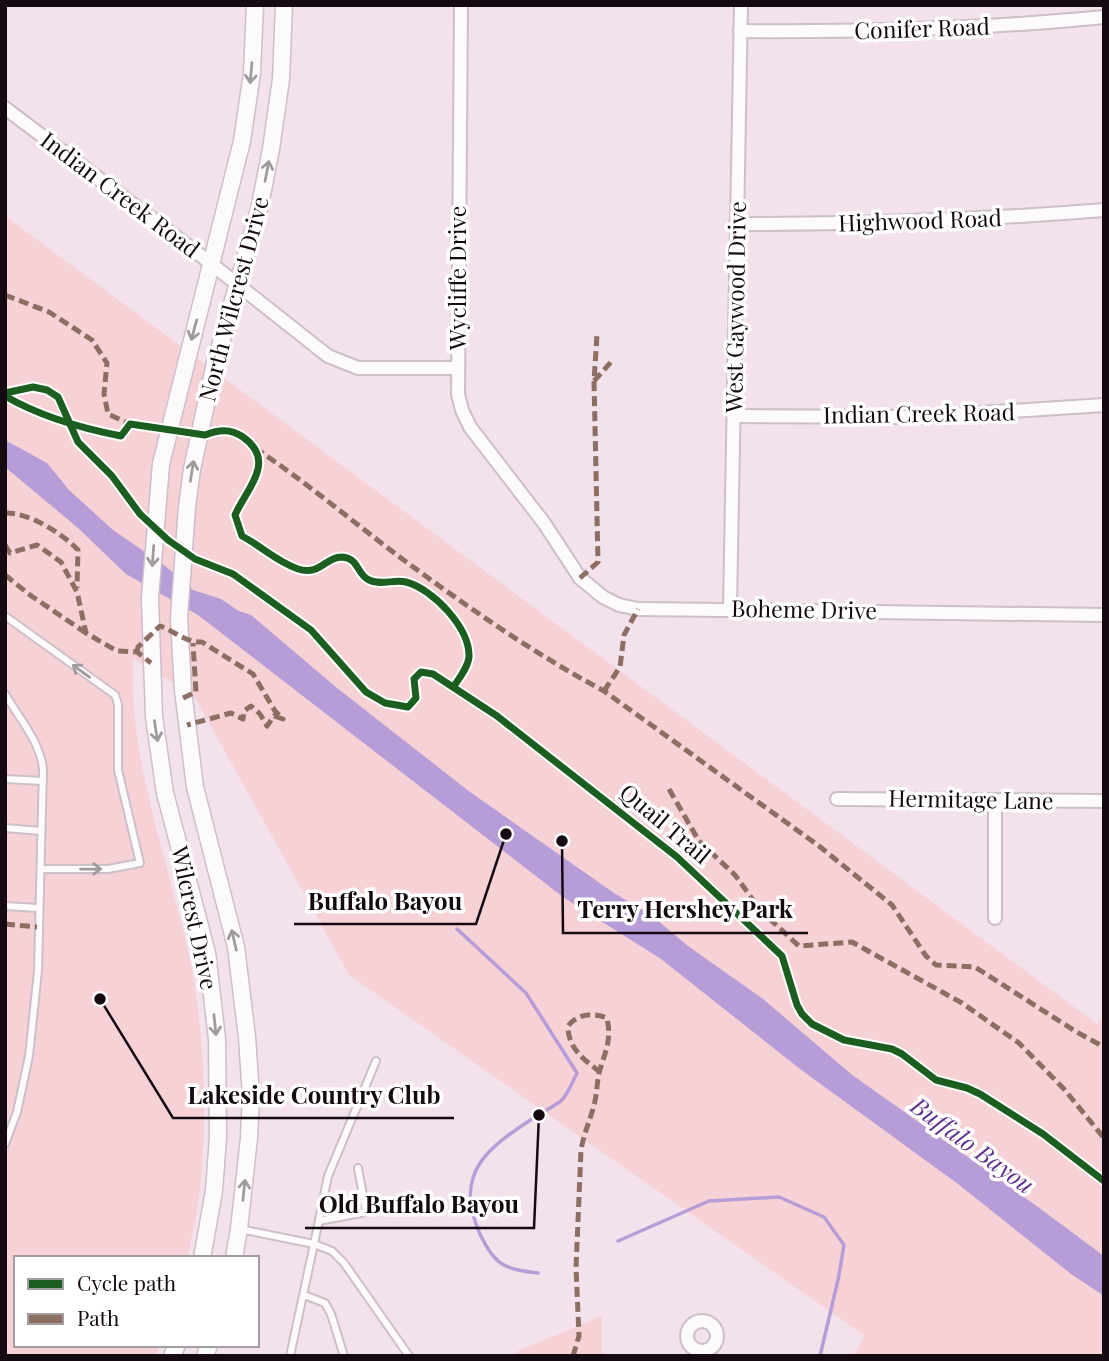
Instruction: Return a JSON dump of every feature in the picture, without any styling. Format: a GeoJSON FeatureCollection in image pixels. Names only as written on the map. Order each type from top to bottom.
{"type":"FeatureCollection","features":[{"type":"Feature","properties":{"kind":"main road","name":"North Wilcrest Drive"},"geometry":{"type":"LineString","coordinates":[[151,663],[150,598],[158,488],[169,428],[242,141],[251,73],[254,5]]}},
{"type":"Feature","properties":{"kind":"main road","name":"North Wilcrest Drive"},"geometry":{"type":"LineString","coordinates":[[181,676],[179,618],[187,507],[198,434],[215,363],[259,210],[281,79],[284,5]]}},
{"type":"Feature","properties":{"kind":"main road","name":"Wilcrest Drive"},"geometry":{"type":"LineString","coordinates":[[151,663],[154,717],[165,793],[207,953],[216,1039],[218,1137],[214,1192],[202,1256]]}},
{"type":"Feature","properties":{"kind":"main road","name":"Wilcrest Drive"},"geometry":{"type":"LineString","coordinates":[[181,676],[195,787],[236,947],[247,1037],[251,1096],[250,1138],[233,1256]]}},
{"type":"Feature","properties":{"kind":"main road"},"geometry":{"type":"LineString","coordinates":[[161,764],[191,758]]}},
{"type":"Feature","properties":{"kind":"street","name":"Wycliffe Drive"},"geometry":{"type":"LineString","coordinates":[[461,5],[457,394],[470,427],[544,523]]}},
{"type":"Feature","properties":{"kind":"street","name":"West Gaywood Drive"},"geometry":{"type":"LineString","coordinates":[[730,608],[741,5]]}},
{"type":"Feature","properties":{"kind":"street","name":"Conifer Road"},"geometry":{"type":"LineString","coordinates":[[740,31],[916,30],[1005,26],[1104,16]]}},
{"type":"Feature","properties":{"kind":"street","name":"Indian Creek Road"},"geometry":{"type":"LineString","coordinates":[[5,108],[212,264],[328,356],[358,368],[458,368]]}},
{"type":"Feature","properties":{"kind":"street","name":"Highwood Road"},"geometry":{"type":"LineString","coordinates":[[736,224],[1007,218],[1104,210]]}},
{"type":"Feature","properties":{"kind":"street","name":"Indian Creek Road"},"geometry":{"type":"LineString","coordinates":[[734,416],[919,416],[1104,405]]}},
{"type":"Feature","properties":{"kind":"street","name":"Boheme Drive"},"geometry":{"type":"LineString","coordinates":[[544,523],[580,578],[603,597],[618,605],[638,609],[730,608],[1104,615]]}},
{"type":"Feature","properties":{"kind":"street","name":"Hermitage Lane"},"geometry":{"type":"LineString","coordinates":[[837,799],[1104,801]]}},
{"type":"Feature","properties":{"kind":"street"},"geometry":{"type":"LineString","coordinates":[[995,800],[995,918]]}},
{"type":"Feature","properties":{"kind":"lane"},"geometry":{"type":"LineString","coordinates":[[5,616],[114,695],[118,704],[118,770],[140,863],[108,869],[41,869]]}},
{"type":"Feature","properties":{"kind":"lane"},"geometry":{"type":"LineString","coordinates":[[5,695],[41,754],[43,781],[38,971],[29,1056],[17,1112],[5,1144]]}},
{"type":"Feature","properties":{"kind":"lane"},"geometry":{"type":"LineString","coordinates":[[5,779],[43,781]]}},
{"type":"Feature","properties":{"kind":"lane"},"geometry":{"type":"LineString","coordinates":[[5,828],[41,831]]}},
{"type":"Feature","properties":{"kind":"lane"},"geometry":{"type":"LineString","coordinates":[[5,906],[38,908]]}},
{"type":"Feature","properties":{"kind":"lane"},"geometry":{"type":"LineString","coordinates":[[290,1356],[328,1176],[376,1061]]}},
{"type":"Feature","properties":{"kind":"lane"},"geometry":{"type":"LineString","coordinates":[[319,1220],[366,1212],[358,1168]]}},
{"type":"Feature","properties":{"kind":"lane"},"geometry":{"type":"LineString","coordinates":[[239,1229],[314,1244],[332,1251],[344,1263],[409,1356]]}},
{"type":"Feature","properties":{"kind":"lane"},"geometry":{"type":"LineString","coordinates":[[304,1295],[325,1303],[344,1356]]}},
{"type":"Feature","properties":{"kind":"shaded area"},"geometry":{"type":"Polygon","coordinates":[[[5,216],[1097,1024],[1104,1017],[1104,1356],[853,1356],[865,1336],[349,975],[194,696],[133,658],[133,696],[143,771],[189,955],[198,1010],[204,1132],[197,1212],[188,1256],[14,1256],[14,1347],[159,1347],[156,1356],[5,1356],[5,216]]]}},
{"type":"Feature","properties":{"kind":"shaded area"},"geometry":{"type":"Polygon","coordinates":[[[5,440],[47,463],[69,490],[113,530],[164,565],[193,590],[221,599],[239,611],[251,615],[337,688],[470,792],[614,893],[651,915],[688,946],[763,999],[851,1074],[1104,1256],[1104,1296],[1071,1274],[958,1184],[800,1069],[661,959],[563,897],[198,615],[126,574],[78,528],[5,467],[5,440]]]}},
{"type":"Feature","properties":{"kind":"shaded area"},"geometry":{"type":"Polygon","coordinates":[[[602,1316],[602,1356],[518,1356],[518,1351],[602,1316]]]}},
{"type":"Feature","properties":{"kind":"waterway"},"geometry":{"type":"LineString","coordinates":[[457,929],[526,993],[577,1073],[561,1101],[504,1138],[480,1163],[473,1177],[470,1193],[472,1212],[491,1253],[509,1267],[538,1273]]}},
{"type":"Feature","properties":{"kind":"waterway"},"geometry":{"type":"LineString","coordinates":[[618,1241],[709,1201],[779,1197],[824,1217],[844,1245],[820,1356]]}},
{"type":"Feature","properties":{"kind":"marked path"},"geometry":{"type":"LineString","coordinates":[[5,295],[49,312],[92,340],[107,363],[104,394],[108,414],[130,424]]}},
{"type":"Feature","properties":{"kind":"marked path"},"geometry":{"type":"LineString","coordinates":[[580,578],[598,562],[594,381],[597,335]]}},
{"type":"Feature","properties":{"kind":"marked path"},"geometry":{"type":"LineString","coordinates":[[594,381],[611,362]]}},
{"type":"Feature","properties":{"kind":"marked path"},"geometry":{"type":"LineString","coordinates":[[255,448],[450,594],[526,645],[604,691],[819,846],[892,905],[926,956],[936,965],[975,967],[1104,1047]]}},
{"type":"Feature","properties":{"kind":"marked path"},"geometry":{"type":"LineString","coordinates":[[5,513],[24,516],[44,525],[78,550],[77,588]]}},
{"type":"Feature","properties":{"kind":"marked path"},"geometry":{"type":"LineString","coordinates":[[5,545],[10,553],[37,545],[61,562],[77,592],[86,633],[117,651],[137,652],[151,663]]}},
{"type":"Feature","properties":{"kind":"marked path"},"geometry":{"type":"LineString","coordinates":[[5,575],[86,633]]}},
{"type":"Feature","properties":{"kind":"marked path"},"geometry":{"type":"LineString","coordinates":[[604,691],[620,667],[624,635],[638,609]]}},
{"type":"Feature","properties":{"kind":"marked path"},"geometry":{"type":"LineString","coordinates":[[137,652],[138,647],[160,626],[186,639],[202,642],[253,674],[275,711],[283,719],[274,716],[267,726],[251,706],[244,711],[243,719],[231,713],[187,725]]}},
{"type":"Feature","properties":{"kind":"marked path"},"geometry":{"type":"LineString","coordinates":[[183,698],[196,692],[193,643]]}},
{"type":"Feature","properties":{"kind":"marked path"},"geometry":{"type":"LineString","coordinates":[[669,789],[699,841],[735,875],[761,911],[799,946],[852,942],[962,1003],[1019,1043],[1064,1089],[1104,1138]]}},
{"type":"Feature","properties":{"kind":"marked path"},"geometry":{"type":"LineString","coordinates":[[5,924],[37,927]]}},
{"type":"Feature","properties":{"kind":"marked path"},"geometry":{"type":"LineString","coordinates":[[573,1356],[579,1336],[576,1268],[581,1150],[595,1101],[609,1034],[607,1018],[596,1015],[581,1017],[568,1026],[571,1041],[582,1058],[600,1072]]}},
{"type":"Feature","properties":{"kind":"cycle path","name":"Quail Trail"},"geometry":{"type":"LineString","coordinates":[[5,393],[33,387],[47,390],[58,397],[78,442],[112,476],[140,514],[168,540],[195,559],[233,574],[311,630],[366,692],[385,703],[408,707],[416,698],[414,679],[421,672],[433,674],[497,716],[677,857],[782,956],[797,1005],[812,1024],[844,1040],[892,1049],[936,1080],[980,1094],[1043,1134],[1104,1181]]}},
{"type":"Feature","properties":{"kind":"cycle path"},"geometry":{"type":"LineString","coordinates":[[5,396],[61,421],[121,436],[130,424],[205,435],[229,431],[243,437],[253,446],[259,465],[252,485],[235,515],[242,536],[298,569],[312,570],[336,558],[348,558],[369,580],[406,582],[427,593],[457,622],[468,646],[467,664],[454,686]]}},
{"type":"Feature","properties":{"kind":"place","name":"Buffalo Bayou"},"geometry":{"type":"Point","coordinates":[506,834]}},
{"type":"Feature","properties":{"kind":"place","name":"Terry Hershey Park"},"geometry":{"type":"Point","coordinates":[562,841]}},
{"type":"Feature","properties":{"kind":"place","name":"Lakeside Country Club"},"geometry":{"type":"Point","coordinates":[100,999]}},
{"type":"Feature","properties":{"kind":"place","name":"Old Buffalo Bayou"},"geometry":{"type":"Point","coordinates":[539,1115]}}]}
